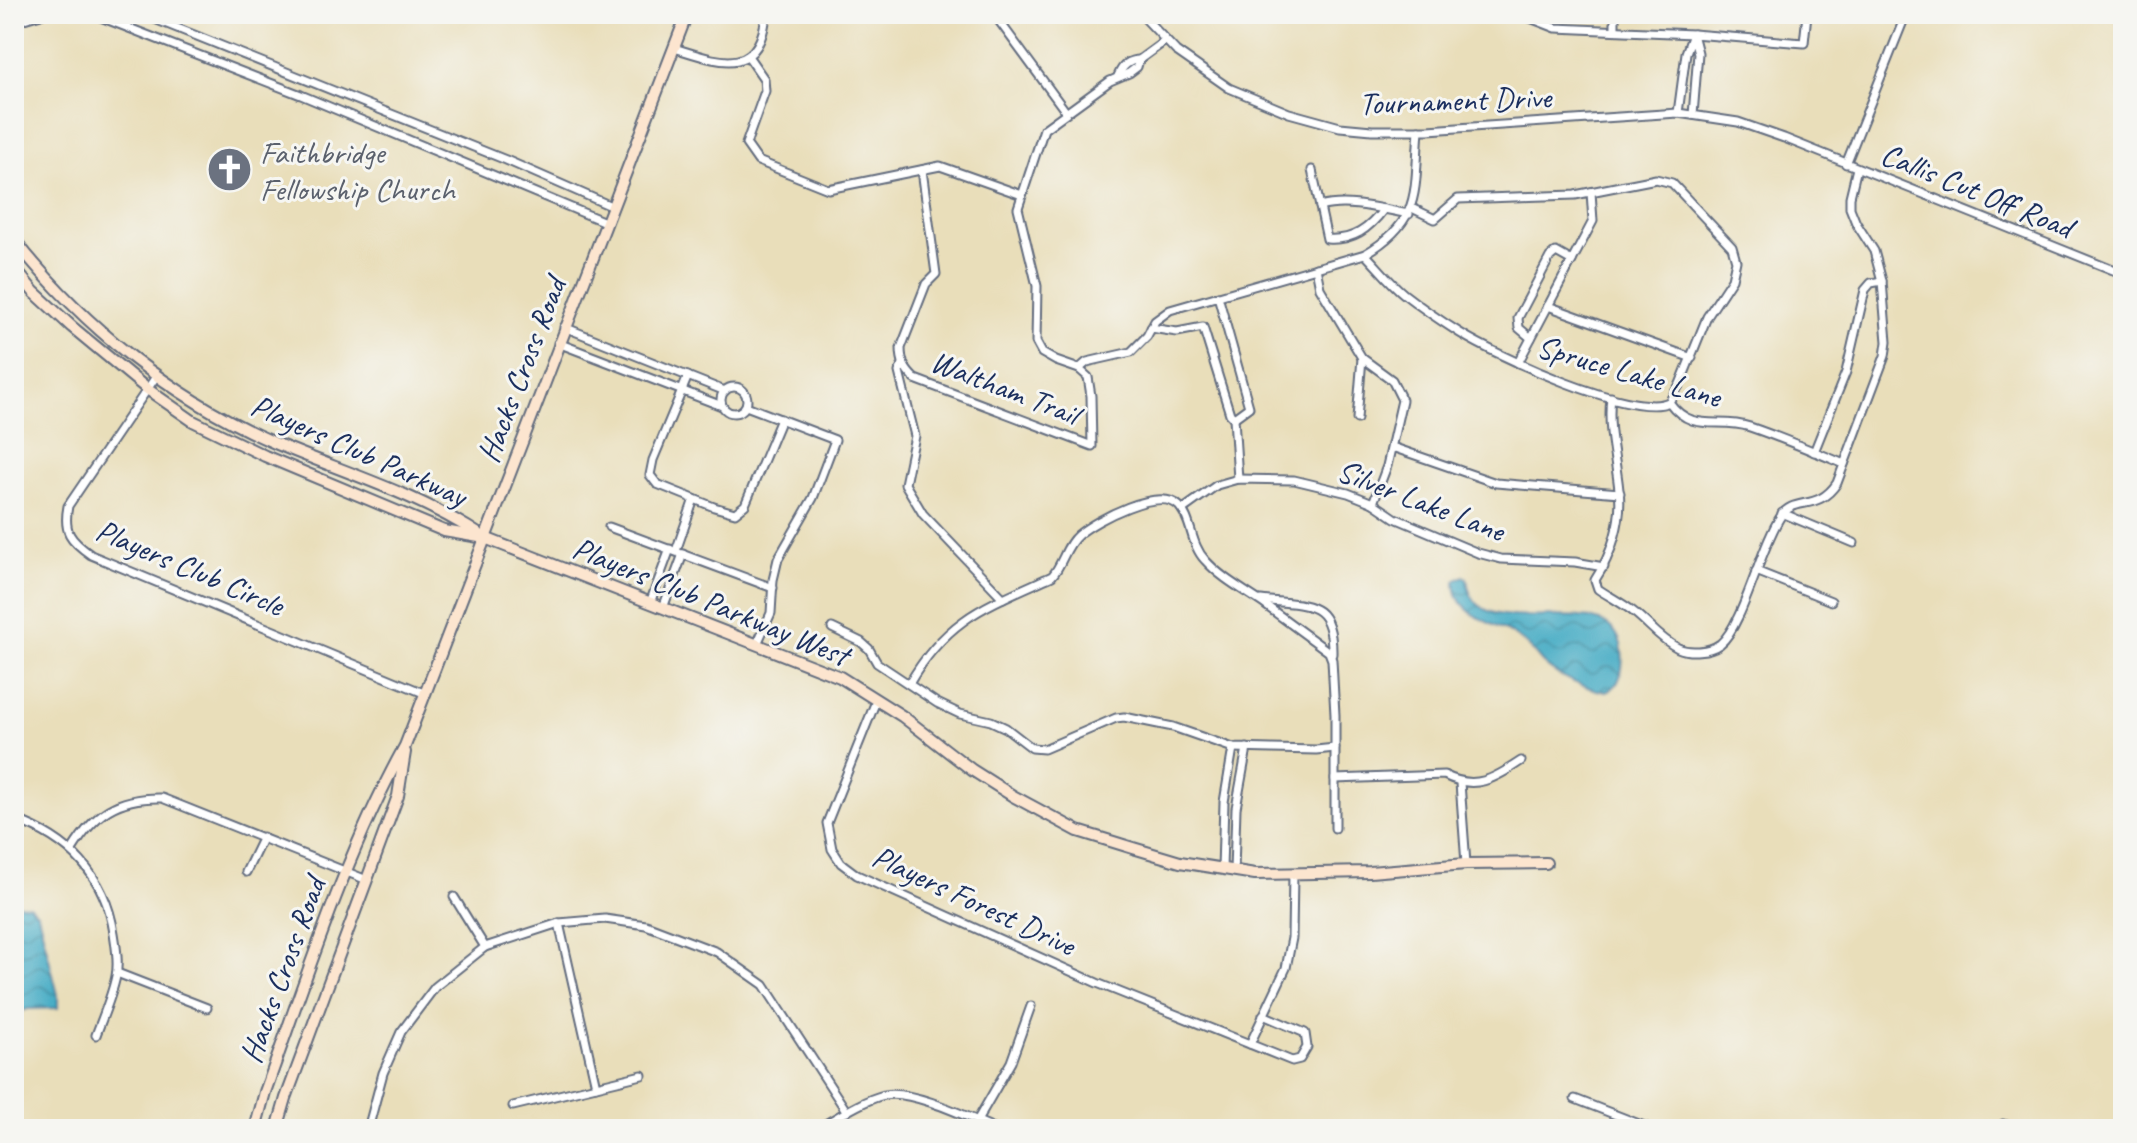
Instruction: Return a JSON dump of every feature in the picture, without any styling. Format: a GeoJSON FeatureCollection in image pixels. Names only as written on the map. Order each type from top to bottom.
{"type":"FeatureCollection","features":[{"type":"Feature","properties":{"kind":"street"},"geometry":{"type":"LineString","coordinates":[[14,22],[41,14]]}},
{"type":"Feature","properties":{"kind":"street"},"geometry":{"type":"LineString","coordinates":[[93,14],[291,91],[605,222]]}},
{"type":"Feature","properties":{"kind":"street"},"geometry":{"type":"LineString","coordinates":[[142,14],[506,160],[611,206]]}},
{"type":"Feature","properties":{"kind":"street","name":"Hacks Cross Road"},"geometry":{"type":"LineString","coordinates":[[255,1129],[265,1092],[347,871],[426,694],[564,327],[687,14]]}},
{"type":"Feature","properties":{"kind":"street"},"geometry":{"type":"LineString","coordinates":[[674,48],[727,63],[748,56],[760,37],[766,14]]}},
{"type":"Feature","properties":{"kind":"street"},"geometry":{"type":"LineString","coordinates":[[994,14],[1066,112]]}},
{"type":"Feature","properties":{"kind":"street","name":"Tournament Drive"},"geometry":{"type":"LineString","coordinates":[[1141,14],[1165,41],[1215,79],[1245,96],[1289,113],[1340,127],[1419,130],[1678,113],[1755,127]]}},
{"type":"Feature","properties":{"kind":"street"},"geometry":{"type":"LineString","coordinates":[[1520,14],[1556,28],[1615,29],[1804,43],[1807,14]]}},
{"type":"Feature","properties":{"kind":"street"},"geometry":{"type":"LineString","coordinates":[[1615,14],[1615,29]]}},
{"type":"Feature","properties":{"kind":"street"},"geometry":{"type":"LineString","coordinates":[[1846,164],[1905,16],[1891,14]]}},
{"type":"Feature","properties":{"kind":"street"},"geometry":{"type":"LineString","coordinates":[[1678,113],[1686,53],[1693,34]]}},
{"type":"Feature","properties":{"kind":"street"},"geometry":{"type":"LineString","coordinates":[[1693,34],[1698,53],[1693,115]]}},
{"type":"Feature","properties":{"kind":"street"},"geometry":{"type":"LineString","coordinates":[[1165,41],[1139,60],[1137,67],[1129,73],[1118,76],[1044,129],[1018,208],[1037,286],[1036,342],[1042,353],[1056,361],[1079,369],[1087,362],[1131,352],[1155,321],[1170,310],[1365,254],[1390,240],[1411,211],[1419,130]]}},
{"type":"Feature","properties":{"kind":"street"},"geometry":{"type":"LineString","coordinates":[[748,56],[764,79],[765,91],[746,144],[758,161],[828,189],[940,166],[1022,195]]}},
{"type":"Feature","properties":{"kind":"street","name":"Callis Cut Off Road"},"geometry":{"type":"LineString","coordinates":[[1755,127],[2123,274]]}},
{"type":"Feature","properties":{"kind":"street","name":"Callis Cut Off Road"},"geometry":{"type":"LineString","coordinates":[[1782,513],[1792,507],[1815,503],[1828,495],[1837,483],[1885,356],[1887,342],[1882,281],[1874,251],[1850,208],[1857,168]]}},
{"type":"Feature","properties":{"kind":"street"},"geometry":{"type":"LineString","coordinates":[[922,170],[936,274],[926,284],[901,348],[904,366],[899,372],[915,436],[905,484],[923,514],[1003,598]]}},
{"type":"Feature","properties":{"kind":"street"},"geometry":{"type":"LineString","coordinates":[[1312,170],[1327,239],[1358,235],[1371,226],[1384,209]]}},
{"type":"Feature","properties":{"kind":"street"},"geometry":{"type":"LineString","coordinates":[[1320,207],[1329,204],[1411,211],[1435,219],[1458,199],[1591,192],[1656,179],[1667,181],[1678,188],[1732,247],[1736,261],[1725,291],[1707,317],[1692,358],[1675,396],[1669,402]]}},
{"type":"Feature","properties":{"kind":"street"},"geometry":{"type":"LineString","coordinates":[[1518,363],[1593,221],[1591,192]]}},
{"type":"Feature","properties":{"kind":"street","name":"Players Club Parkway"},"geometry":{"type":"LineString","coordinates":[[16,244],[82,314],[157,375],[216,413],[272,441],[452,516],[485,538]]}},
{"type":"Feature","properties":{"kind":"street"},"geometry":{"type":"LineString","coordinates":[[1531,338],[1519,328],[1518,318],[1550,257],[1556,252],[1572,261]]}},
{"type":"Feature","properties":{"kind":"street","name":"Spruce Lake Lane"},"geometry":{"type":"LineString","coordinates":[[1365,254],[1401,292],[1461,334],[1518,363],[1611,397],[1646,406],[1669,402],[1678,413],[1698,423],[1742,425],[1844,464]]}},
{"type":"Feature","properties":{"kind":"street","name":"Players Club Parkway"},"geometry":{"type":"LineString","coordinates":[[14,268],[34,292],[72,327],[147,389],[193,421],[265,456],[444,531],[485,538]]}},
{"type":"Feature","properties":{"kind":"street"},"geometry":{"type":"LineString","coordinates":[[1316,268],[1320,288],[1362,358],[1392,380],[1402,400],[1392,447],[1373,503]]}},
{"type":"Feature","properties":{"kind":"street"},"geometry":{"type":"LineString","coordinates":[[1814,452],[1849,363],[1865,290],[1871,283],[1882,281]]}},
{"type":"Feature","properties":{"kind":"street"},"geometry":{"type":"LineString","coordinates":[[1218,296],[1249,407],[1234,418]]}},
{"type":"Feature","properties":{"kind":"street"},"geometry":{"type":"LineString","coordinates":[[1548,306],[1692,358]]}},
{"type":"Feature","properties":{"kind":"street"},"geometry":{"type":"LineString","coordinates":[[564,327],[725,391]]}},
{"type":"Feature","properties":{"kind":"street"},"geometry":{"type":"LineString","coordinates":[[1151,328],[1177,332],[1203,327],[1230,414],[1234,418],[1238,479]]}},
{"type":"Feature","properties":{"kind":"street"},"geometry":{"type":"LineString","coordinates":[[558,343],[722,406],[732,414],[742,411],[747,397],[740,389],[730,387],[720,399],[722,406]]}},
{"type":"Feature","properties":{"kind":"street"},"geometry":{"type":"LineString","coordinates":[[597,358],[603,343]]}},
{"type":"Feature","properties":{"kind":"street"},"geometry":{"type":"LineString","coordinates":[[1357,419],[1362,358]]}},
{"type":"Feature","properties":{"kind":"street"},"geometry":{"type":"LineString","coordinates":[[648,378],[654,363]]}},
{"type":"Feature","properties":{"kind":"street","name":"Waltham Trail"},"geometry":{"type":"LineString","coordinates":[[904,366],[915,379],[1092,446],[1090,386],[1088,377],[1079,369]]}},
{"type":"Feature","properties":{"kind":"street","name":"Players Club Circle"},"geometry":{"type":"LineString","coordinates":[[157,375],[68,506],[65,522],[73,542],[91,555],[426,694]]}},
{"type":"Feature","properties":{"kind":"street"},"geometry":{"type":"LineString","coordinates":[[688,376],[653,460],[650,475],[657,484],[735,513],[740,511],[781,419]]}},
{"type":"Feature","properties":{"kind":"street"},"geometry":{"type":"LineString","coordinates":[[1611,397],[1608,419],[1620,493],[1615,531],[1604,567],[1595,580],[1598,589],[1634,612],[1649,628],[1678,648],[1705,650],[1720,644],[1731,629],[1782,513],[1854,543]]}},
{"type":"Feature","properties":{"kind":"street"},"geometry":{"type":"LineString","coordinates":[[746,406],[835,440],[813,498],[778,559],[769,621],[757,644]]}},
{"type":"Feature","properties":{"kind":"street"},"geometry":{"type":"LineString","coordinates":[[1392,447],[1496,483],[1620,493]]}},
{"type":"Feature","properties":{"kind":"street","name":"Silver Lake Lane"},"geometry":{"type":"LineString","coordinates":[[1182,510],[1217,485],[1238,479],[1294,480],[1348,493],[1373,503],[1395,518],[1478,553],[1501,559],[1575,562],[1604,567]]}},
{"type":"Feature","properties":{"kind":"street"},"geometry":{"type":"LineString","coordinates":[[909,684],[943,636],[966,618],[1052,576],[1060,568],[1068,547],[1077,536],[1138,503],[1162,498],[1173,501],[1182,510],[1193,543],[1203,559],[1223,577],[1329,652],[1332,660]]}},
{"type":"Feature","properties":{"kind":"street"},"geometry":{"type":"LineString","coordinates":[[663,608],[676,573],[677,551],[694,499]]}},
{"type":"Feature","properties":{"kind":"street"},"geometry":{"type":"LineString","coordinates":[[609,527],[773,588]]}},
{"type":"Feature","properties":{"kind":"street","name":"Players Club Parkway West"},"geometry":{"type":"LineString","coordinates":[[485,538],[840,677],[902,716],[982,776],[1078,831],[1180,862],[1255,874],[1546,863]]}},
{"type":"Feature","properties":{"kind":"street"},"geometry":{"type":"LineString","coordinates":[[650,603],[664,569],[677,551]]}},
{"type":"Feature","properties":{"kind":"street"},"geometry":{"type":"LineString","coordinates":[[664,569],[676,573]]}},
{"type":"Feature","properties":{"kind":"street"},"geometry":{"type":"LineString","coordinates":[[1756,571],[1831,601]]}},
{"type":"Feature","properties":{"kind":"street"},"geometry":{"type":"LineString","coordinates":[[1257,600],[1318,609],[1327,619],[1333,634],[1335,828]]}},
{"type":"Feature","properties":{"kind":"street"},"geometry":{"type":"LineString","coordinates":[[832,628],[861,642],[877,663],[937,703],[960,714],[1006,728],[1032,748],[1044,749],[1124,717],[1173,727],[1233,748],[1335,748]]}},
{"type":"Feature","properties":{"kind":"street","name":"Players Forest Drive"},"geometry":{"type":"LineString","coordinates":[[876,701],[827,823],[832,849],[841,863],[857,875],[1097,983],[1292,1061],[1300,1059],[1307,1047],[1305,1033],[1263,1015]]}},
{"type":"Feature","properties":{"kind":"street","name":"Hacks Cross Road"},"geometry":{"type":"LineString","coordinates":[[277,1129],[290,1086],[398,796],[405,746]]}},
{"type":"Feature","properties":{"kind":"street"},"geometry":{"type":"LineString","coordinates":[[1222,869],[1223,815],[1233,748]]}},
{"type":"Feature","properties":{"kind":"street"},"geometry":{"type":"LineString","coordinates":[[1234,871],[1238,790],[1247,748]]}},
{"type":"Feature","properties":{"kind":"street"},"geometry":{"type":"LineString","coordinates":[[1335,779],[1444,775],[1460,783],[1481,782],[1498,776],[1521,761]]}},
{"type":"Feature","properties":{"kind":"street"},"geometry":{"type":"LineString","coordinates":[[1460,783],[1466,864]]}},
{"type":"Feature","properties":{"kind":"street"},"geometry":{"type":"LineString","coordinates":[[1226,789],[1238,790]]}},
{"type":"Feature","properties":{"kind":"street"},"geometry":{"type":"LineString","coordinates":[[72,850],[86,827],[102,813],[142,798],[162,798],[367,880]]}},
{"type":"Feature","properties":{"kind":"street"},"geometry":{"type":"LineString","coordinates":[[1223,815],[1236,815]]}},
{"type":"Feature","properties":{"kind":"street"},"geometry":{"type":"LineString","coordinates":[[14,819],[36,827],[72,850],[95,877],[104,898],[114,930],[117,973],[96,1035]]}},
{"type":"Feature","properties":{"kind":"street"},"geometry":{"type":"LineString","coordinates":[[246,872],[263,837]]}},
{"type":"Feature","properties":{"kind":"street"},"geometry":{"type":"LineString","coordinates":[[1250,1044],[1286,968],[1292,938],[1293,873]]}},
{"type":"Feature","properties":{"kind":"street"},"geometry":{"type":"LineString","coordinates":[[454,897],[485,947]]}},
{"type":"Feature","properties":{"kind":"street"},"geometry":{"type":"LineString","coordinates":[[368,1129],[383,1073],[401,1032],[435,987],[485,947],[559,923],[605,919],[646,925],[717,952],[764,985],[847,1112]]}},
{"type":"Feature","properties":{"kind":"street"},"geometry":{"type":"LineString","coordinates":[[559,923],[596,1086]]}},
{"type":"Feature","properties":{"kind":"street"},"geometry":{"type":"LineString","coordinates":[[117,973],[207,1008]]}},
{"type":"Feature","properties":{"kind":"street"},"geometry":{"type":"LineString","coordinates":[[977,1121],[1011,1062],[1031,1006]]}},
{"type":"Feature","properties":{"kind":"street"},"geometry":{"type":"LineString","coordinates":[[513,1106],[642,1075]]}},
{"type":"Feature","properties":{"kind":"street"},"geometry":{"type":"LineString","coordinates":[[817,1129],[886,1095],[909,1096],[996,1129]]}},
{"type":"Feature","properties":{"kind":"street"},"geometry":{"type":"LineString","coordinates":[[1575,1099],[1652,1129]]}},
{"type":"Feature","properties":{"kind":"street"},"geometry":{"type":"LineString","coordinates":[[2003,1124],[2023,1129]]}},
{"type":"Feature","properties":{"kind":"water"},"geometry":{"type":"Polygon","coordinates":[[[1464,576],[1476,602],[1495,613],[1580,617],[1604,623],[1619,638],[1622,668],[1617,683],[1606,692],[1557,674],[1521,640],[1479,618],[1462,604],[1455,581],[1464,576]]]}},
{"type":"Feature","properties":{"kind":"water"},"geometry":{"type":"Polygon","coordinates":[[[14,904],[29,905],[38,914],[58,995],[58,1008],[28,1009],[14,1014],[14,904]]]}},
{"type":"Feature","properties":{"kind":"place","name":"Faithbridge Fellowship Church"},"geometry":{"type":"Point","coordinates":[229,170]}}]}
